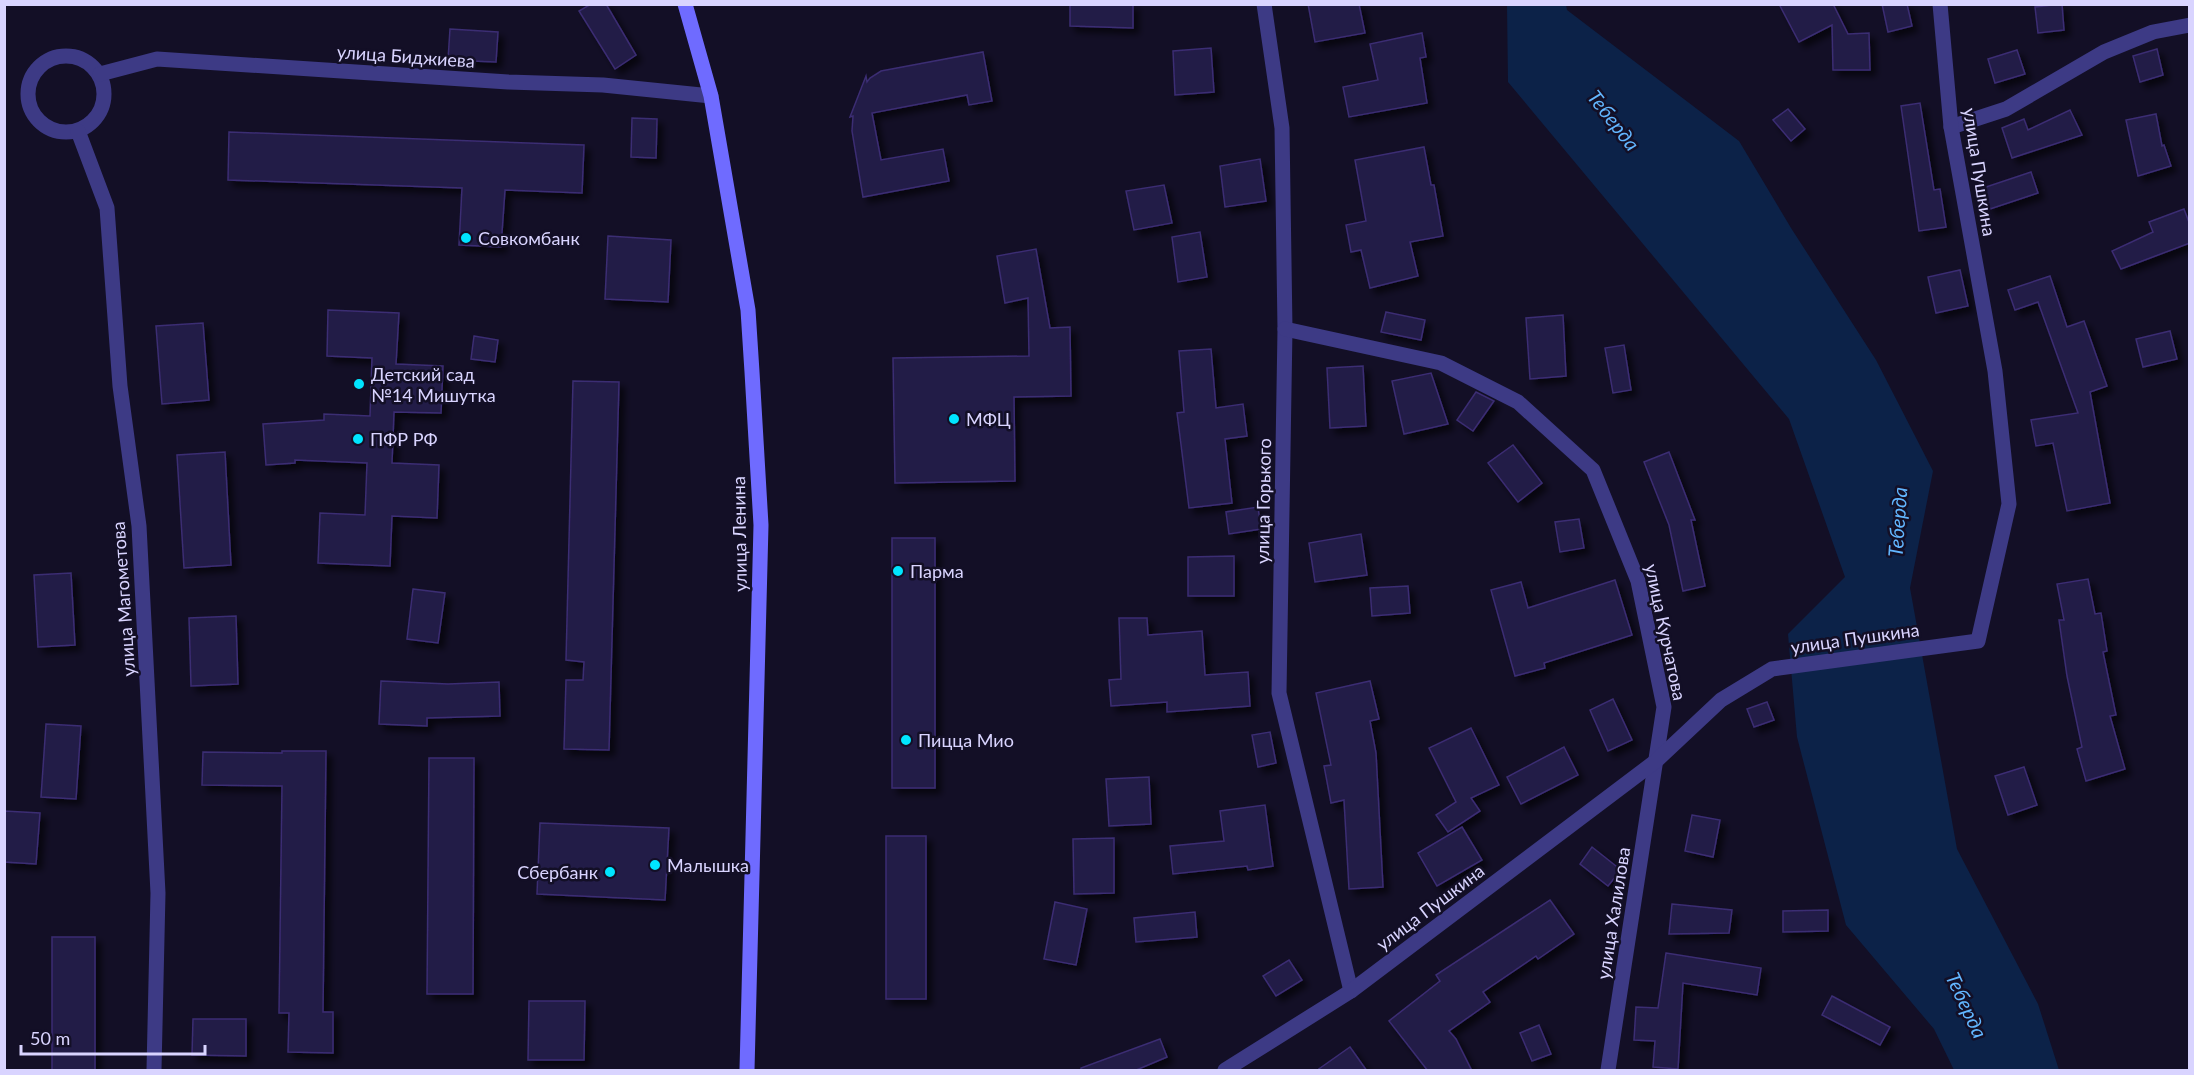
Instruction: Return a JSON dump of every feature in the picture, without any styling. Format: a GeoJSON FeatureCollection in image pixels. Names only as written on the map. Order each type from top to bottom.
{"type":"FeatureCollection","features":[{"type":"Feature","properties":{"kind":"main road","name":"улица Ленина"},"geometry":{"type":"LineString","coordinates":[[685,4],[711,96],[748,310],[761,525],[747,1071]]}},
{"type":"Feature","properties":{"kind":"street","name":"улица Горького"},"geometry":{"type":"LineString","coordinates":[[1264,4],[1282,128],[1285,329],[1279,693],[1351,991]]}},
{"type":"Feature","properties":{"kind":"street","name":"улица Пушкина"},"geometry":{"type":"LineString","coordinates":[[1225,1071],[1351,991],[1656,761],[1721,700],[1772,669],[1978,641],[2009,504],[1995,371],[1951,127],[1940,4]]}},
{"type":"Feature","properties":{"kind":"street"},"geometry":{"type":"LineString","coordinates":[[1951,127],[2006,109],[2104,52],[2153,32],[2190,25]]}},
{"type":"Feature","properties":{"kind":"street"},"geometry":{"type":"LineString","coordinates":[[68,55],[91,64],[100,74],[105,90],[102,107],[93,122],[78,131],[59,131],[42,124],[33,114],[29,104],[29,82],[43,62],[68,55]]}},
{"type":"Feature","properties":{"kind":"street","name":"улица Биджиева"},"geometry":{"type":"LineString","coordinates":[[100,74],[157,59],[497,81],[603,85],[711,96]]}},
{"type":"Feature","properties":{"kind":"street","name":"улица Магометова"},"geometry":{"type":"LineString","coordinates":[[78,131],[107,208],[120,386],[139,526],[158,893],[154,1071]]}},
{"type":"Feature","properties":{"kind":"street","name":"улица Курчатова"},"geometry":{"type":"LineString","coordinates":[[1285,329],[1441,363],[1518,402],[1593,470],[1638,581],[1664,707],[1656,761]]}},
{"type":"Feature","properties":{"kind":"street","name":"улица Халилова"},"geometry":{"type":"LineString","coordinates":[[1608,1071],[1656,761]]}},
{"type":"Feature","properties":{"kind":"water","name":"Теберда"},"geometry":{"type":"Polygon","coordinates":[[[1507,5],[1566,5],[1567,10],[1739,141],[1791,228],[1876,360],[1933,471],[1910,588],[1957,849],[2038,1004],[2059,1070],[1954,1070],[1934,1029],[1846,925],[1797,737],[1788,634],[1845,577],[1789,419],[1508,82],[1507,5]]]}},
{"type":"Feature","properties":{"kind":"building"},"geometry":{"type":"Polygon","coordinates":[[[591,4],[606,4],[636,55],[615,69],[579,11],[591,4]]]}},
{"type":"Feature","properties":{"kind":"building"},"geometry":{"type":"Polygon","coordinates":[[[1070,4],[1133,4],[1133,28],[1070,26],[1070,4]]]}},
{"type":"Feature","properties":{"kind":"building"},"geometry":{"type":"Polygon","coordinates":[[[1308,4],[1359,4],[1365,33],[1315,42],[1308,4]]]}},
{"type":"Feature","properties":{"kind":"building"},"geometry":{"type":"Polygon","coordinates":[[[1779,4],[1833,4],[1848,34],[1869,33],[1870,70],[1833,70],[1832,25],[1799,42],[1779,4]]]}},
{"type":"Feature","properties":{"kind":"building"},"geometry":{"type":"Polygon","coordinates":[[[1882,4],[1907,4],[1912,26],[1888,32],[1882,4]]]}},
{"type":"Feature","properties":{"kind":"building"},"geometry":{"type":"Polygon","coordinates":[[[2062,4],[2064,30],[2038,33],[2035,7],[2062,4]]]}},
{"type":"Feature","properties":{"kind":"building"},"geometry":{"type":"Polygon","coordinates":[[[450,29],[498,32],[496,62],[448,60],[450,29]]]}},
{"type":"Feature","properties":{"kind":"building"},"geometry":{"type":"Polygon","coordinates":[[[1422,33],[1426,57],[1420,58],[1427,103],[1349,117],[1343,87],[1378,80],[1370,44],[1422,33]]]}},
{"type":"Feature","properties":{"kind":"building"},"geometry":{"type":"Polygon","coordinates":[[[1211,48],[1214,92],[1175,95],[1173,51],[1211,48]]]}},
{"type":"Feature","properties":{"kind":"building"},"geometry":{"type":"Polygon","coordinates":[[[2157,49],[2163,75],[2140,82],[2133,56],[2157,49]]]}},
{"type":"Feature","properties":{"kind":"building"},"geometry":{"type":"Polygon","coordinates":[[[2017,50],[2025,74],[1995,83],[1988,59],[2017,50]]]}},
{"type":"Feature","properties":{"kind":"building"},"geometry":{"type":"Polygon","coordinates":[[[983,52],[992,101],[969,105],[967,95],[872,113],[881,160],[943,149],[949,181],[863,197],[852,131],[853,116],[850,117],[866,76],[867,82],[881,71],[983,52]]]}},
{"type":"Feature","properties":{"kind":"building"},"geometry":{"type":"Polygon","coordinates":[[[1920,103],[1934,190],[1940,189],[1946,227],[1919,231],[1901,106],[1920,103]]]}},
{"type":"Feature","properties":{"kind":"building"},"geometry":{"type":"Polygon","coordinates":[[[1788,109],[1805,129],[1791,141],[1773,120],[1788,109]]]}},
{"type":"Feature","properties":{"kind":"building"},"geometry":{"type":"Polygon","coordinates":[[[2070,110],[2082,135],[2012,158],[2002,128],[2024,119],[2028,130],[2070,110]]]}},
{"type":"Feature","properties":{"kind":"building"},"geometry":{"type":"Polygon","coordinates":[[[2156,114],[2162,146],[2164,145],[2171,166],[2138,176],[2126,120],[2156,114]]]}},
{"type":"Feature","properties":{"kind":"building"},"geometry":{"type":"Polygon","coordinates":[[[632,118],[657,119],[656,158],[631,157],[632,118]]]}},
{"type":"Feature","properties":{"kind":"building"},"geometry":{"type":"Polygon","coordinates":[[[229,132],[584,145],[582,193],[505,190],[501,247],[459,245],[462,188],[228,180],[229,132]]]}},
{"type":"Feature","properties":{"kind":"building"},"geometry":{"type":"Polygon","coordinates":[[[1424,147],[1431,185],[1434,185],[1443,236],[1410,242],[1418,276],[1370,288],[1361,250],[1351,252],[1346,225],[1366,221],[1355,160],[1424,147]]]}},
{"type":"Feature","properties":{"kind":"building"},"geometry":{"type":"Polygon","coordinates":[[[1260,159],[1266,201],[1225,207],[1220,166],[1260,159]]]}},
{"type":"Feature","properties":{"kind":"building"},"geometry":{"type":"Polygon","coordinates":[[[2031,172],[2038,193],[1990,209],[1983,188],[2031,172]]]}},
{"type":"Feature","properties":{"kind":"building"},"geometry":{"type":"Polygon","coordinates":[[[1164,185],[1172,223],[1134,230],[1126,191],[1164,185]]]}},
{"type":"Feature","properties":{"kind":"building"},"geometry":{"type":"Polygon","coordinates":[[[2184,209],[2190,225],[2190,243],[2121,269],[2112,251],[2153,232],[2149,222],[2184,209]]]}},
{"type":"Feature","properties":{"kind":"building"},"geometry":{"type":"Polygon","coordinates":[[[1200,232],[1207,277],[1178,282],[1172,237],[1200,232]]]}},
{"type":"Feature","properties":{"kind":"building"},"geometry":{"type":"Polygon","coordinates":[[[608,236],[671,240],[668,302],[605,299],[608,236]]]}},
{"type":"Feature","properties":{"kind":"building","name":"МФЦ"},"geometry":{"type":"Polygon","coordinates":[[[1036,249],[1050,328],[1070,327],[1071,396],[1014,397],[1015,481],[895,483],[893,358],[1029,356],[1028,298],[1005,303],[997,256],[1036,249]]]}},
{"type":"Feature","properties":{"kind":"building"},"geometry":{"type":"Polygon","coordinates":[[[1960,270],[1968,306],[1936,313],[1928,277],[1960,270]]]}},
{"type":"Feature","properties":{"kind":"building"},"geometry":{"type":"Polygon","coordinates":[[[2050,276],[2067,327],[2084,321],[2107,386],[2090,392],[2110,503],[2067,511],[2053,443],[2036,446],[2031,420],[2078,413],[2038,302],[2015,310],[2008,290],[2050,276]]]}},
{"type":"Feature","properties":{"kind":"building","name":"ПФР РФ"},"geometry":{"type":"Polygon","coordinates":[[[328,310],[399,313],[396,364],[443,366],[441,413],[394,412],[392,463],[439,465],[437,518],[392,516],[390,566],[318,563],[320,513],[365,515],[367,463],[295,460],[295,463],[266,465],[263,424],[324,420],[324,414],[370,416],[372,358],[327,356],[328,310]]]}},
{"type":"Feature","properties":{"kind":"building"},"geometry":{"type":"Polygon","coordinates":[[[1386,312],[1425,320],[1421,340],[1381,332],[1386,312]]]}},
{"type":"Feature","properties":{"kind":"building"},"geometry":{"type":"Polygon","coordinates":[[[1563,315],[1566,376],[1530,379],[1526,318],[1563,315]]]}},
{"type":"Feature","properties":{"kind":"building"},"geometry":{"type":"Polygon","coordinates":[[[203,323],[209,400],[162,404],[156,326],[203,323]]]}},
{"type":"Feature","properties":{"kind":"building"},"geometry":{"type":"Polygon","coordinates":[[[2170,331],[2177,359],[2143,367],[2136,339],[2170,331]]]}},
{"type":"Feature","properties":{"kind":"building"},"geometry":{"type":"Polygon","coordinates":[[[474,336],[498,340],[495,362],[471,359],[474,336]]]}},
{"type":"Feature","properties":{"kind":"building"},"geometry":{"type":"Polygon","coordinates":[[[1624,345],[1631,390],[1613,393],[1605,348],[1624,345]]]}},
{"type":"Feature","properties":{"kind":"building"},"geometry":{"type":"Polygon","coordinates":[[[1211,349],[1216,408],[1243,404],[1247,436],[1225,439],[1232,503],[1189,508],[1177,413],[1184,412],[1179,351],[1211,349]]]}},
{"type":"Feature","properties":{"kind":"building"},"geometry":{"type":"Polygon","coordinates":[[[1363,366],[1366,426],[1330,428],[1327,368],[1363,366]]]}},
{"type":"Feature","properties":{"kind":"building"},"geometry":{"type":"Polygon","coordinates":[[[1431,373],[1448,424],[1404,434],[1392,381],[1431,373]]]}},
{"type":"Feature","properties":{"kind":"building"},"geometry":{"type":"Polygon","coordinates":[[[573,381],[619,382],[609,750],[564,749],[566,680],[583,680],[584,662],[566,660],[573,381]]]}},
{"type":"Feature","properties":{"kind":"building"},"geometry":{"type":"Polygon","coordinates":[[[1476,392],[1494,401],[1473,431],[1457,420],[1476,392]]]}},
{"type":"Feature","properties":{"kind":"building"},"geometry":{"type":"Polygon","coordinates":[[[1513,445],[1542,483],[1518,502],[1488,463],[1513,445]]]}},
{"type":"Feature","properties":{"kind":"building"},"geometry":{"type":"Polygon","coordinates":[[[225,452],[231,565],[184,568],[177,455],[225,452]]]}},
{"type":"Feature","properties":{"kind":"building"},"geometry":{"type":"Polygon","coordinates":[[[1669,452],[1695,520],[1691,520],[1705,586],[1683,591],[1669,525],[1644,462],[1669,452]]]}},
{"type":"Feature","properties":{"kind":"building"},"geometry":{"type":"Polygon","coordinates":[[[1258,507],[1261,529],[1229,534],[1226,512],[1258,507]]]}},
{"type":"Feature","properties":{"kind":"building"},"geometry":{"type":"Polygon","coordinates":[[[1579,519],[1584,548],[1560,552],[1555,522],[1579,519]]]}},
{"type":"Feature","properties":{"kind":"building"},"geometry":{"type":"Polygon","coordinates":[[[1361,534],[1367,575],[1315,582],[1309,543],[1361,534]]]}},
{"type":"Feature","properties":{"kind":"building"},"geometry":{"type":"Polygon","coordinates":[[[892,538],[935,538],[935,788],[892,788],[892,538]]]}},
{"type":"Feature","properties":{"kind":"building"},"geometry":{"type":"Polygon","coordinates":[[[1234,556],[1234,596],[1188,596],[1188,557],[1234,556]]]}},
{"type":"Feature","properties":{"kind":"building"},"geometry":{"type":"Polygon","coordinates":[[[71,573],[75,645],[38,647],[34,575],[71,573]]]}},
{"type":"Feature","properties":{"kind":"building"},"geometry":{"type":"Polygon","coordinates":[[[2088,579],[2095,614],[2101,613],[2107,651],[2103,652],[2116,715],[2110,716],[2125,769],[2086,781],[2077,749],[2082,747],[2067,676],[2059,620],[2064,620],[2057,584],[2088,579]]]}},
{"type":"Feature","properties":{"kind":"building"},"geometry":{"type":"Polygon","coordinates":[[[1615,580],[1632,635],[1544,663],[1545,668],[1515,676],[1491,590],[1521,582],[1528,608],[1615,580]]]}},
{"type":"Feature","properties":{"kind":"building"},"geometry":{"type":"Polygon","coordinates":[[[1408,586],[1410,613],[1372,616],[1370,588],[1408,586]]]}},
{"type":"Feature","properties":{"kind":"building"},"geometry":{"type":"Polygon","coordinates":[[[413,589],[445,593],[438,643],[407,639],[413,589]]]}},
{"type":"Feature","properties":{"kind":"building"},"geometry":{"type":"Polygon","coordinates":[[[236,616],[238,684],[191,686],[189,618],[236,616]]]}},
{"type":"Feature","properties":{"kind":"building"},"geometry":{"type":"Polygon","coordinates":[[[1119,618],[1147,618],[1148,635],[1202,631],[1205,675],[1248,672],[1250,706],[1167,712],[1167,702],[1111,706],[1109,680],[1121,679],[1119,618]]]}},
{"type":"Feature","properties":{"kind":"building"},"geometry":{"type":"Polygon","coordinates":[[[381,681],[448,684],[499,682],[500,716],[427,718],[427,726],[379,724],[381,681]]]}},
{"type":"Feature","properties":{"kind":"building"},"geometry":{"type":"Polygon","coordinates":[[[1370,681],[1379,719],[1370,721],[1376,753],[1383,887],[1349,889],[1344,800],[1331,803],[1324,766],[1331,765],[1316,693],[1370,681]]]}},
{"type":"Feature","properties":{"kind":"building"},"geometry":{"type":"Polygon","coordinates":[[[1613,699],[1632,740],[1608,751],[1590,710],[1613,699]]]}},
{"type":"Feature","properties":{"kind":"building"},"geometry":{"type":"Polygon","coordinates":[[[1767,702],[1774,720],[1754,727],[1747,709],[1767,702]]]}},
{"type":"Feature","properties":{"kind":"building"},"geometry":{"type":"Polygon","coordinates":[[[46,724],[81,726],[76,799],[41,797],[46,724]]]}},
{"type":"Feature","properties":{"kind":"building"},"geometry":{"type":"Polygon","coordinates":[[[1471,728],[1499,785],[1471,798],[1480,811],[1448,832],[1436,815],[1456,802],[1429,748],[1471,728]]]}},
{"type":"Feature","properties":{"kind":"building"},"geometry":{"type":"Polygon","coordinates":[[[1270,732],[1276,763],[1258,767],[1252,735],[1270,732]]]}},
{"type":"Feature","properties":{"kind":"building"},"geometry":{"type":"Polygon","coordinates":[[[1564,747],[1578,775],[1521,804],[1507,777],[1564,747]]]}},
{"type":"Feature","properties":{"kind":"building"},"geometry":{"type":"Polygon","coordinates":[[[282,751],[326,751],[323,1012],[333,1012],[333,1053],[288,1052],[289,1013],[279,1013],[282,786],[202,785],[203,752],[282,753],[282,751]]]}},
{"type":"Feature","properties":{"kind":"building"},"geometry":{"type":"Polygon","coordinates":[[[429,758],[474,758],[473,994],[427,994],[429,758]]]}},
{"type":"Feature","properties":{"kind":"building"},"geometry":{"type":"Polygon","coordinates":[[[2024,767],[2037,805],[2008,815],[1995,776],[2024,767]]]}},
{"type":"Feature","properties":{"kind":"building"},"geometry":{"type":"Polygon","coordinates":[[[1149,777],[1151,824],[1109,826],[1106,779],[1149,777]]]}},
{"type":"Feature","properties":{"kind":"building"},"geometry":{"type":"Polygon","coordinates":[[[1265,805],[1273,866],[1248,870],[1247,866],[1173,874],[1170,846],[1224,841],[1220,811],[1265,805]]]}},
{"type":"Feature","properties":{"kind":"building"},"geometry":{"type":"Polygon","coordinates":[[[4,811],[40,813],[36,864],[4,862],[4,811]]]}},
{"type":"Feature","properties":{"kind":"building"},"geometry":{"type":"Polygon","coordinates":[[[1692,815],[1720,820],[1713,857],[1685,851],[1692,815]]]}},
{"type":"Feature","properties":{"kind":"building"},"geometry":{"type":"Polygon","coordinates":[[[540,823],[669,828],[665,900],[537,894],[540,823]]]}},
{"type":"Feature","properties":{"kind":"building"},"geometry":{"type":"Polygon","coordinates":[[[1462,827],[1482,860],[1437,886],[1418,853],[1462,827]]]}},
{"type":"Feature","properties":{"kind":"building"},"geometry":{"type":"Polygon","coordinates":[[[886,836],[926,836],[926,999],[886,999],[886,836]]]}},
{"type":"Feature","properties":{"kind":"building"},"geometry":{"type":"Polygon","coordinates":[[[1114,838],[1114,893],[1074,894],[1073,839],[1114,838]]]}},
{"type":"Feature","properties":{"kind":"building"},"geometry":{"type":"Polygon","coordinates":[[[1592,847],[1621,870],[1608,886],[1580,864],[1592,847]]]}},
{"type":"Feature","properties":{"kind":"building"},"geometry":{"type":"Polygon","coordinates":[[[1550,900],[1574,934],[1538,959],[1536,956],[1483,992],[1490,1002],[1449,1031],[1456,1039],[1472,1071],[1428,1071],[1389,1021],[1440,981],[1436,975],[1550,900]]]}},
{"type":"Feature","properties":{"kind":"building"},"geometry":{"type":"Polygon","coordinates":[[[1055,902],[1087,909],[1076,965],[1044,959],[1055,902]]]}},
{"type":"Feature","properties":{"kind":"building"},"geometry":{"type":"Polygon","coordinates":[[[1672,904],[1732,910],[1729,933],[1669,934],[1672,904]]]}},
{"type":"Feature","properties":{"kind":"building"},"geometry":{"type":"Polygon","coordinates":[[[1828,910],[1828,931],[1783,932],[1783,911],[1828,910]]]}},
{"type":"Feature","properties":{"kind":"building"},"geometry":{"type":"Polygon","coordinates":[[[1195,912],[1197,937],[1136,942],[1134,918],[1195,912]]]}},
{"type":"Feature","properties":{"kind":"building"},"geometry":{"type":"Polygon","coordinates":[[[52,937],[95,937],[95,1071],[52,1071],[52,937]]]}},
{"type":"Feature","properties":{"kind":"building"},"geometry":{"type":"Polygon","coordinates":[[[1666,953],[1761,968],[1757,995],[1683,983],[1678,1069],[1653,1067],[1655,1041],[1634,1040],[1636,1007],[1658,1008],[1666,953]]]}},
{"type":"Feature","properties":{"kind":"building"},"geometry":{"type":"Polygon","coordinates":[[[1289,960],[1302,980],[1276,996],[1263,976],[1289,960]]]}},
{"type":"Feature","properties":{"kind":"building"},"geometry":{"type":"Polygon","coordinates":[[[1832,996],[1890,1027],[1880,1045],[1822,1015],[1832,996]]]}},
{"type":"Feature","properties":{"kind":"building"},"geometry":{"type":"Polygon","coordinates":[[[529,1001],[585,1001],[584,1060],[528,1060],[529,1001]]]}},
{"type":"Feature","properties":{"kind":"building"},"geometry":{"type":"Polygon","coordinates":[[[193,1019],[246,1019],[246,1056],[192,1055],[193,1019]]]}},
{"type":"Feature","properties":{"kind":"building"},"geometry":{"type":"Polygon","coordinates":[[[1539,1025],[1551,1054],[1532,1061],[1520,1033],[1539,1025]]]}},
{"type":"Feature","properties":{"kind":"building"},"geometry":{"type":"Polygon","coordinates":[[[1160,1039],[1167,1057],[1134,1071],[1081,1071],[1081,1068],[1160,1039]]]}},
{"type":"Feature","properties":{"kind":"building"},"geometry":{"type":"Polygon","coordinates":[[[1350,1047],[1367,1071],[1316,1071],[1350,1047]]]}},
{"type":"Feature","properties":{"kind":"place","name":"Совкомбанк"},"geometry":{"type":"Point","coordinates":[466,238]}},
{"type":"Feature","properties":{"kind":"place","name":"Детский сад №14 Мишутка"},"geometry":{"type":"Point","coordinates":[359,384]}},
{"type":"Feature","properties":{"kind":"place","name":"МФЦ"},"geometry":{"type":"Point","coordinates":[954,419]}},
{"type":"Feature","properties":{"kind":"place","name":"ПФР РФ"},"geometry":{"type":"Point","coordinates":[358,439]}},
{"type":"Feature","properties":{"kind":"place","name":"Парма"},"geometry":{"type":"Point","coordinates":[898,571]}},
{"type":"Feature","properties":{"kind":"place","name":"Пицца Мио"},"geometry":{"type":"Point","coordinates":[906,740]}},
{"type":"Feature","properties":{"kind":"place","name":"Малышка"},"geometry":{"type":"Point","coordinates":[655,865]}},
{"type":"Feature","properties":{"kind":"place","name":"Сбербанк"},"geometry":{"type":"Point","coordinates":[610,872]}}]}
